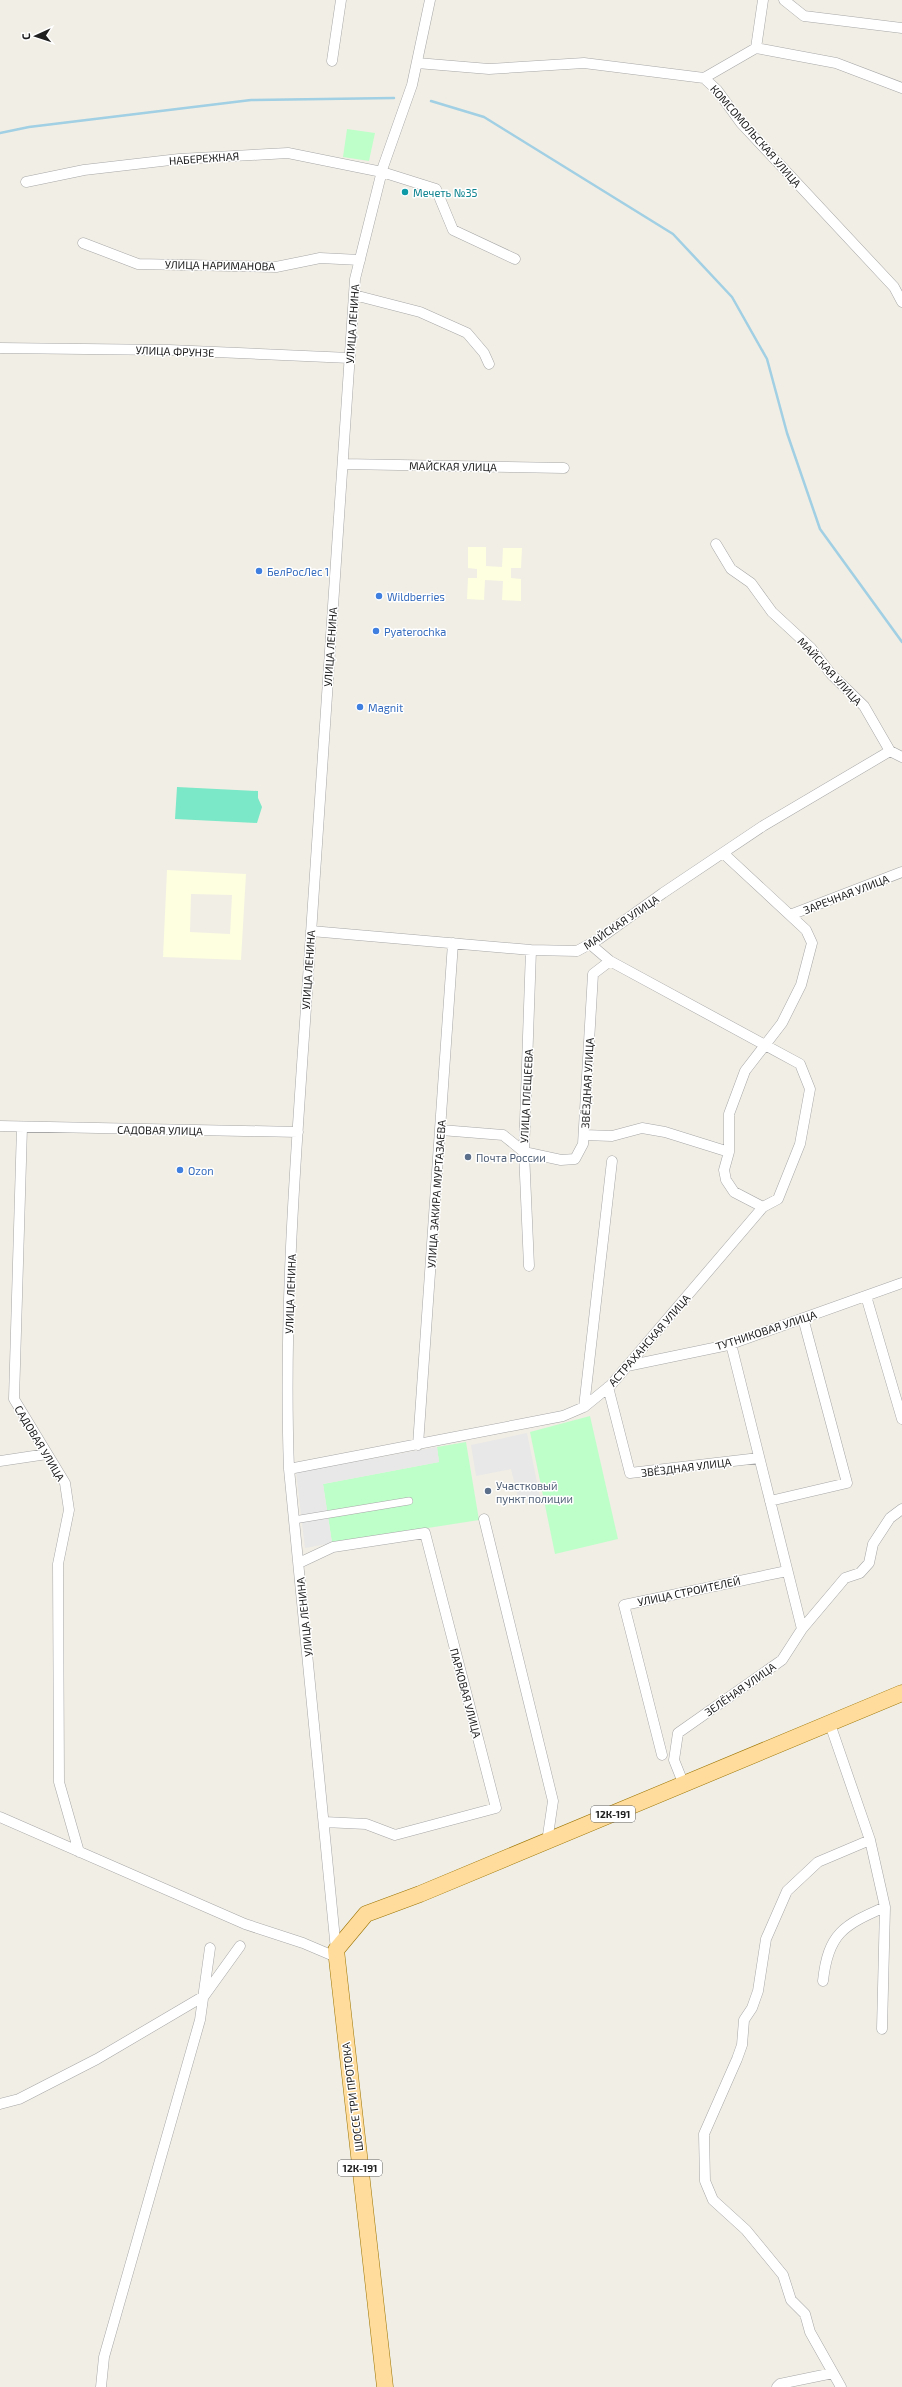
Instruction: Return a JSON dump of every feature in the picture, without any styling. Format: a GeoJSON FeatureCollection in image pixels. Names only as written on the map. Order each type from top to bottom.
{"type":"FeatureCollection","features":[{"type":"Feature","properties":{"kind":"main road","name":"12К-191"},"geometry":{"type":"LineString","coordinates":[[336,1953],[366,1914],[547,1842],[902,1693]]}},
{"type":"Feature","properties":{"kind":"main road","name":"ШОССЕ ТРИ ПРОТОКА"},"geometry":{"type":"LineString","coordinates":[[336,1953],[385,2387]]}},
{"type":"Feature","properties":{"kind":"street"},"geometry":{"type":"LineString","coordinates":[[332,61],[341,0]]}},
{"type":"Feature","properties":{"kind":"street","name":"УЛИЦА ЛЕНИНА"},"geometry":{"type":"LineString","coordinates":[[336,1953],[289,1469],[287,1419],[290,1284],[311,931],[354,295],[360,260],[382,172],[412,85],[430,0]]}},
{"type":"Feature","properties":{"kind":"street"},"geometry":{"type":"LineString","coordinates":[[756,48],[763,0]]}},
{"type":"Feature","properties":{"kind":"street"},"geometry":{"type":"LineString","coordinates":[[784,0],[804,16],[902,28]]}},
{"type":"Feature","properties":{"kind":"street"},"geometry":{"type":"LineString","coordinates":[[704,78],[756,48],[836,63],[902,88]]}},
{"type":"Feature","properties":{"kind":"street","name":"КОМСОМОЛЬСКАЯ УЛИЦА"},"geometry":{"type":"LineString","coordinates":[[417,63],[489,69],[584,63],[704,78],[717,90],[742,123],[894,287],[902,302]]}},
{"type":"Feature","properties":{"kind":"street","name":"НАБЕРЕЖНАЯ"},"geometry":{"type":"LineString","coordinates":[[26,182],[84,170],[178,159],[288,153],[382,172],[436,189],[453,230],[515,259]]}},
{"type":"Feature","properties":{"kind":"street","name":"УЛИЦА НАРИМАНОВА"},"geometry":{"type":"LineString","coordinates":[[83,243],[138,264],[276,268],[320,258],[360,260]]}},
{"type":"Feature","properties":{"kind":"street"},"geometry":{"type":"LineString","coordinates":[[354,295],[420,312],[467,333],[484,353],[489,364]]}},
{"type":"Feature","properties":{"kind":"street","name":"УЛИЦА ФРУНЗЕ"},"geometry":{"type":"LineString","coordinates":[[0,348],[169,350],[350,358]]}},
{"type":"Feature","properties":{"kind":"street","name":"МАЙСКАЯ УЛИЦА"},"geometry":{"type":"LineString","coordinates":[[343,464],[564,468]]}},
{"type":"Feature","properties":{"kind":"street","name":"МАЙСКАЯ УЛИЦА"},"geometry":{"type":"LineString","coordinates":[[311,931],[531,950],[577,951],[590,944],[764,826],[890,751],[864,706],[831,674],[811,648],[772,612],[751,583],[731,570],[716,544]]}},
{"type":"Feature","properties":{"kind":"street"},"geometry":{"type":"LineString","coordinates":[[890,751],[902,757]]}},
{"type":"Feature","properties":{"kind":"street"},"geometry":{"type":"LineString","coordinates":[[724,853],[806,930],[812,943],[801,985],[782,1023],[746,1071],[729,1114],[729,1152],[724,1170],[726,1180],[734,1192],[763,1207]]}},
{"type":"Feature","properties":{"kind":"street","name":"ЗАРЕЧНАЯ УЛИЦА"},"geometry":{"type":"LineString","coordinates":[[790,915],[902,872]]}},
{"type":"Feature","properties":{"kind":"street","name":"УЛИЦА ЗАКИРА МУРТАЗАЕВА"},"geometry":{"type":"LineString","coordinates":[[418,1445],[453,943]]}},
{"type":"Feature","properties":{"kind":"street","name":"АСТРАХАНСКАЯ УЛИЦА"},"geometry":{"type":"LineString","coordinates":[[289,1469],[563,1416],[584,1406],[608,1387],[627,1366],[763,1207],[778,1199],[800,1144],[810,1089],[800,1064],[610,961],[590,944]]}},
{"type":"Feature","properties":{"kind":"street","name":"УЛИЦА ПЛЕЩЕЕВА"},"geometry":{"type":"LineString","coordinates":[[529,1266],[524,1152],[531,950]]}},
{"type":"Feature","properties":{"kind":"street","name":"ЗВЁЗДНАЯ УЛИЦА"},"geometry":{"type":"LineString","coordinates":[[524,1152],[561,1160],[575,1159],[583,1144],[593,974],[610,961]]}},
{"type":"Feature","properties":{"kind":"street","name":"САДОВАЯ УЛИЦА"},"geometry":{"type":"LineString","coordinates":[[0,1126],[298,1132]]}},
{"type":"Feature","properties":{"kind":"street","name":"САДОВАЯ УЛИЦА"},"geometry":{"type":"LineString","coordinates":[[22,1127],[14,1399],[65,1483],[69,1510],[58,1564],[59,1782],[79,1852]]}},
{"type":"Feature","properties":{"kind":"street"},"geometry":{"type":"LineString","coordinates":[[584,1135],[612,1136],[642,1128],[665,1132],[729,1152]]}},
{"type":"Feature","properties":{"kind":"street"},"geometry":{"type":"LineString","coordinates":[[441,1130],[503,1135],[524,1152]]}},
{"type":"Feature","properties":{"kind":"street"},"geometry":{"type":"LineString","coordinates":[[584,1406],[612,1161]]}},
{"type":"Feature","properties":{"kind":"street","name":"ТУТНИКОВАЯ УЛИЦА"},"geometry":{"type":"LineString","coordinates":[[627,1366],[731,1344],[902,1283]]}},
{"type":"Feature","properties":{"kind":"street"},"geometry":{"type":"LineString","coordinates":[[866,1296],[902,1419]]}},
{"type":"Feature","properties":{"kind":"street"},"geometry":{"type":"LineString","coordinates":[[770,1500],[847,1483],[803,1318]]}},
{"type":"Feature","properties":{"kind":"street"},"geometry":{"type":"LineString","coordinates":[[731,1344],[802,1629]]}},
{"type":"Feature","properties":{"kind":"street","name":"ЗВЁЗДНАЯ УЛИЦА"},"geometry":{"type":"LineString","coordinates":[[608,1387],[630,1473],[759,1458]]}},
{"type":"Feature","properties":{"kind":"street"},"geometry":{"type":"LineString","coordinates":[[0,1461],[47,1454]]}},
{"type":"Feature","properties":{"kind":"street"},"geometry":{"type":"LineString","coordinates":[[294,1520],[409,1502]]}},
{"type":"Feature","properties":{"kind":"street","name":"ЗЕЛЁНАЯ УЛИЦА"},"geometry":{"type":"LineString","coordinates":[[684,1785],[674,1760],[678,1733],[782,1660],[802,1629],[845,1578],[860,1573],[869,1563],[873,1544],[890,1518],[902,1509]]}},
{"type":"Feature","properties":{"kind":"street"},"geometry":{"type":"LineString","coordinates":[[484,1519],[553,1801],[547,1842]]}},
{"type":"Feature","properties":{"kind":"street","name":"ПАРКОВАЯ УЛИЦА"},"geometry":{"type":"LineString","coordinates":[[299,1563],[333,1547],[425,1533],[496,1808],[395,1835],[366,1824],[324,1822]]}},
{"type":"Feature","properties":{"kind":"street","name":"УЛИЦА СТРОИТЕЛЕЙ"},"geometry":{"type":"LineString","coordinates":[[662,1755],[624,1604],[787,1571]]}},
{"type":"Feature","properties":{"kind":"street"},"geometry":{"type":"LineString","coordinates":[[830,1724],[870,1840],[885,1907],[882,2029]]}},
{"type":"Feature","properties":{"kind":"street"},"geometry":{"type":"LineString","coordinates":[[0,1817],[245,1924],[336,1953]]}},
{"type":"Feature","properties":{"kind":"street"},"geometry":{"type":"LineString","coordinates":[[841,2387],[810,2332],[805,2314],[791,2300],[782,2275],[746,2230],[713,2200],[705,2182],[704,2134],[742,2045],[744,2020],[752,2008],[758,1991],[766,1939],[787,1891],[818,1862],[870,1840]]}},
{"type":"Feature","properties":{"kind":"street"},"geometry":{"type":"LineString","coordinates":[[823,1981],[826,1957],[837,1936],[852,1922],[885,1907]]}},
{"type":"Feature","properties":{"kind":"street"},"geometry":{"type":"LineString","coordinates":[[0,2104],[19,2100],[97,2059],[204,1996],[240,1946]]}},
{"type":"Feature","properties":{"kind":"street"},"geometry":{"type":"LineString","coordinates":[[101,2387],[104,2358],[200,2020],[210,1948]]}},
{"type":"Feature","properties":{"kind":"street"},"geometry":{"type":"LineString","coordinates":[[776,2387],[780,2384],[833,2374]]}},
{"type":"Feature","properties":{"kind":"shaded area"},"geometry":{"type":"Polygon","coordinates":[[[468,547],[486,547],[486,566],[502,567],[503,548],[522,548],[521,568],[511,568],[511,578],[521,579],[521,601],[502,600],[503,581],[485,580],[484,600],[467,599],[468,578],[477,578],[477,569],[468,568],[468,547]]]}},
{"type":"Feature","properties":{"kind":"shaded area"},"geometry":{"type":"Polygon","coordinates":[[[167,870],[246,874],[241,960],[163,957],[167,870]],[[191,894],[190,932],[230,934],[232,895],[191,894]]]}},
{"type":"Feature","properties":{"kind":"shaded area"},"geometry":{"type":"Polygon","coordinates":[[[527,1433],[540,1497],[519,1502],[511,1469],[476,1476],[471,1445],[527,1433]]]}},
{"type":"Feature","properties":{"kind":"shaded area"},"geometry":{"type":"Polygon","coordinates":[[[437,1447],[439,1462],[323,1484],[332,1543],[305,1548],[296,1472],[437,1447]]]}},
{"type":"Feature","properties":{"kind":"green space"},"geometry":{"type":"Polygon","coordinates":[[[347,129],[375,133],[369,161],[343,157],[347,129]]]}},
{"type":"Feature","properties":{"kind":"green space"},"geometry":{"type":"Polygon","coordinates":[[[177,787],[258,791],[258,798],[262,807],[257,823],[175,819],[177,787]]]}},
{"type":"Feature","properties":{"kind":"green space"},"geometry":{"type":"Polygon","coordinates":[[[590,1416],[618,1539],[555,1554],[530,1432],[590,1416]]]}},
{"type":"Feature","properties":{"kind":"green space"},"geometry":{"type":"Polygon","coordinates":[[[466,1442],[479,1520],[332,1543],[323,1484],[439,1462],[437,1447],[466,1442]]]}},
{"type":"Feature","properties":{"kind":"waterway"},"geometry":{"type":"LineString","coordinates":[[0,133],[29,127],[251,100],[394,98]]}},
{"type":"Feature","properties":{"kind":"waterway"},"geometry":{"type":"LineString","coordinates":[[431,101],[484,117],[673,234],[732,297],[767,359],[787,433],[820,529],[902,642]]}},
{"type":"Feature","properties":{"kind":"place","name":"Мечеть №35"},"geometry":{"type":"Point","coordinates":[405,192]}},
{"type":"Feature","properties":{"kind":"place","name":"БелРосЛес 1"},"geometry":{"type":"Point","coordinates":[259,571]}},
{"type":"Feature","properties":{"kind":"place","name":"Wildberries"},"geometry":{"type":"Point","coordinates":[379,596]}},
{"type":"Feature","properties":{"kind":"place","name":"Pyaterochka"},"geometry":{"type":"Point","coordinates":[376,631]}},
{"type":"Feature","properties":{"kind":"place","name":"Magnit"},"geometry":{"type":"Point","coordinates":[360,707]}},
{"type":"Feature","properties":{"kind":"place","name":"Почта России"},"geometry":{"type":"Point","coordinates":[468,1157]}},
{"type":"Feature","properties":{"kind":"place","name":"Ozon"},"geometry":{"type":"Point","coordinates":[180,1170]}},
{"type":"Feature","properties":{"kind":"place","name":"Участковый пункт полиции"},"geometry":{"type":"Point","coordinates":[488,1491]}}]}
